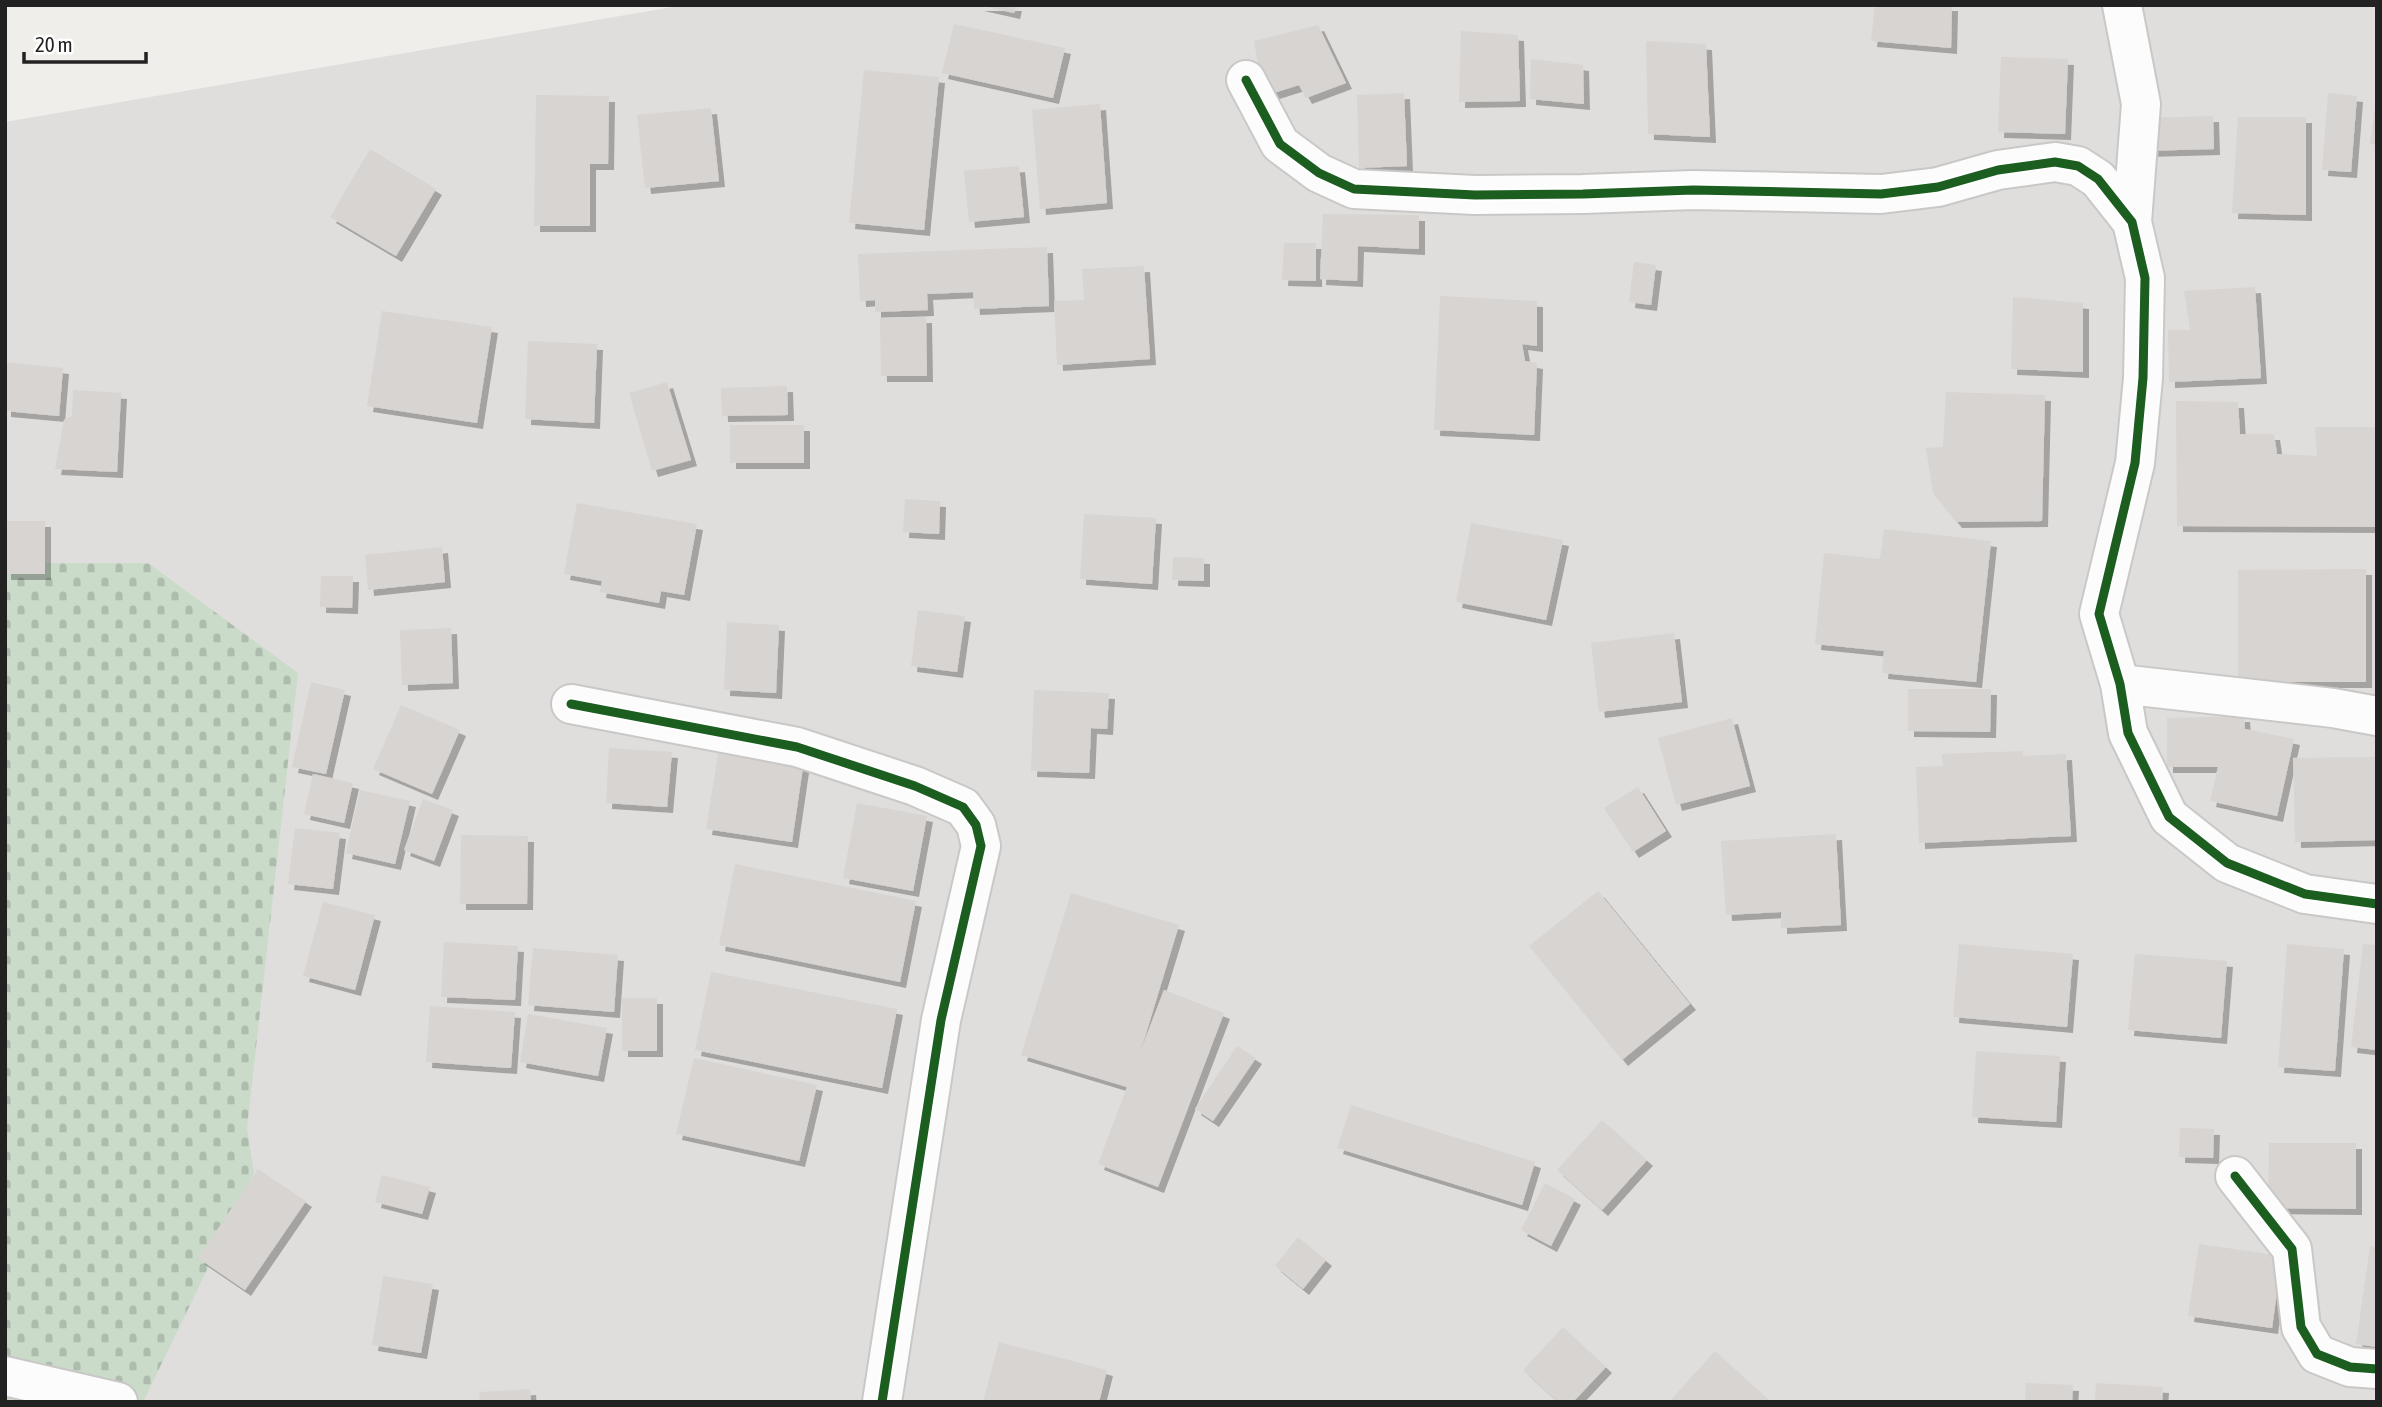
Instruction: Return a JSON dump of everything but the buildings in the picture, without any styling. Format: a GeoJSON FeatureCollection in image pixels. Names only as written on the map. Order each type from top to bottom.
{"type":"FeatureCollection","features":[{"type":"Feature","properties":{"kind":"street"},"geometry":{"type":"LineString","coordinates":[[2122,5],[2141,104],[2132,222],[2145,278],[2143,377],[2135,463],[2099,614],[2120,684],[2129,733],[2169,817],[2227,863],[2305,894],[2377,904]]}},
{"type":"Feature","properties":{"kind":"street"},"geometry":{"type":"LineString","coordinates":[[1246,80],[1280,144],[1319,173],[1354,190],[1475,195],[1693,190],[1881,194],[1938,187],[1998,170],[2055,162],[2078,166],[2098,179],[2132,222]]}},
{"type":"Feature","properties":{"kind":"street"},"geometry":{"type":"LineString","coordinates":[[2120,684],[2333,708],[2377,716]]}},
{"type":"Feature","properties":{"kind":"street"},"geometry":{"type":"LineString","coordinates":[[571,704],[797,747],[915,786],[963,807],[976,825],[981,846],[941,1020],[882,1402]]}},
{"type":"Feature","properties":{"kind":"street"},"geometry":{"type":"LineString","coordinates":[[2235,1176],[2292,1249],[2301,1327],[2317,1354],[2350,1367],[2377,1369]]}},
{"type":"Feature","properties":{"kind":"street"},"geometry":{"type":"LineString","coordinates":[[5,1376],[118,1402]]}},
{"type":"Feature","properties":{"kind":"shaded area"},"geometry":{"type":"Polygon","coordinates":[[[684,5],[2377,5],[2377,1402],[5,1402],[5,122],[684,5]]]}},
{"type":"Feature","properties":{"kind":"green space"},"geometry":{"type":"Polygon","coordinates":[[[5,563],[148,563],[298,673],[247,1128],[254,1173],[143,1402],[5,1402],[5,563]]]}},
{"type":"Feature","properties":{"kind":"cycle path"},"geometry":{"type":"LineString","coordinates":[[1246,80],[1280,144],[1319,173],[1354,189],[1475,195],[1693,190],[1881,194],[1938,187],[1998,170],[2055,162],[2078,166],[2098,179],[2132,222],[2145,278],[2143,378],[2135,463],[2099,614],[2120,684],[2128,733],[2169,817],[2227,863],[2305,894],[2377,904]]}},
{"type":"Feature","properties":{"kind":"cycle path"},"geometry":{"type":"LineString","coordinates":[[571,704],[797,747],[915,786],[963,807],[976,825],[981,846],[941,1020],[882,1402]]}},
{"type":"Feature","properties":{"kind":"cycle path"},"geometry":{"type":"LineString","coordinates":[[2235,1176],[2292,1249],[2301,1327],[2317,1354],[2350,1367],[2377,1369]]}}]}
